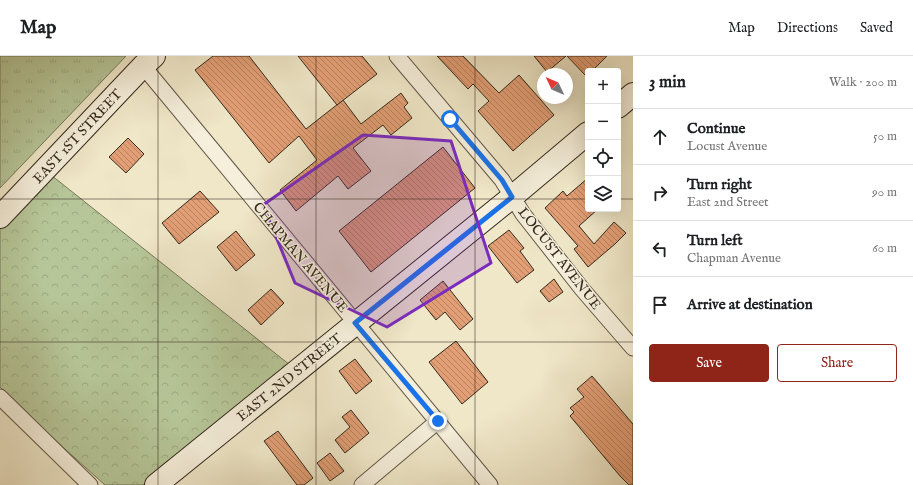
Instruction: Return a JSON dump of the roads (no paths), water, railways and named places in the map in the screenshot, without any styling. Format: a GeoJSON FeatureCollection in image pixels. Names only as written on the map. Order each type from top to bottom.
{"type":"FeatureCollection","features":[{"type":"Feature","properties":{"kind":"street","name":"LOCUST AVENUE"},"geometry":{"type":"LineString","coordinates":[[397,56],[502,180],[523,214],[582,289],[633,348]]}},
{"type":"Feature","properties":{"kind":"street","name":"EAST 1ST STREET"},"geometry":{"type":"LineString","coordinates":[[0,217],[149,61]]}},
{"type":"Feature","properties":{"kind":"street","name":"CHAPMAN AVENUE"},"geometry":{"type":"LineString","coordinates":[[149,61],[355,323],[490,485]]}},
{"type":"Feature","properties":{"kind":"street"},"geometry":{"type":"LineString","coordinates":[[621,104],[633,94]]}},
{"type":"Feature","properties":{"kind":"street","name":"EAST 2ND STREET"},"geometry":{"type":"LineString","coordinates":[[156,485],[512,197],[585,136]]}},
{"type":"Feature","properties":{"kind":"street"},"geometry":{"type":"LineString","coordinates":[[0,397],[90,485]]}},
{"type":"Feature","properties":{"kind":"street"},"geometry":{"type":"LineString","coordinates":[[362,485],[438,421]]}}]}
